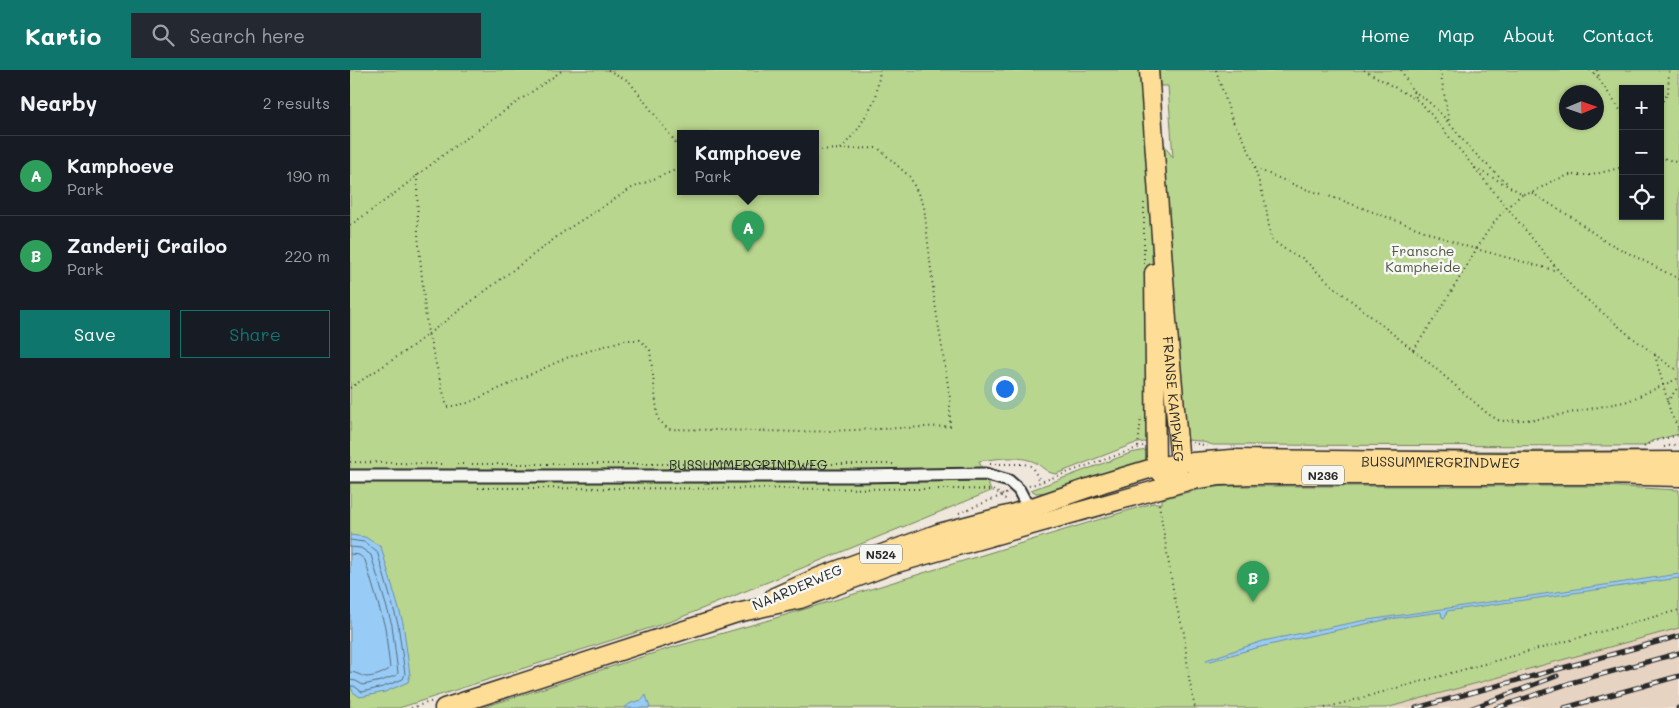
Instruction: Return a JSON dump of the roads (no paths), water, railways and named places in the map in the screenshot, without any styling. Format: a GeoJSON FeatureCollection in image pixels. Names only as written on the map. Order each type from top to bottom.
{"type":"FeatureCollection","features":[{"type":"Feature","properties":{"kind":"main road","name":"FRANSE KAMPWEG"},"geometry":{"type":"LineString","coordinates":[[1149,70],[1180,463],[1164,487]]}},
{"type":"Feature","properties":{"kind":"main road","name":"FRANSE KAMPWEG"},"geometry":{"type":"LineString","coordinates":[[1156,168],[1154,301],[1156,338],[1156,467],[1164,487]]}},
{"type":"Feature","properties":{"kind":"main road","name":"BUSSUMMERGRINDWEG"},"geometry":{"type":"LineString","coordinates":[[1032,516],[1103,483],[1156,467],[1232,459],[1679,477]]}},
{"type":"Feature","properties":{"kind":"main road","name":"BUSSUMMERGRINDWEG"},"geometry":{"type":"LineString","coordinates":[[1032,516],[1191,480],[1219,476],[1679,461]]}},
{"type":"Feature","properties":{"kind":"main road","name":"NAARDERWEG"},"geometry":{"type":"LineString","coordinates":[[444,708],[737,613],[800,599],[890,565],[1032,516]]}},
{"type":"Feature","properties":{"kind":"street","name":"BUSSUMMERGRINDWEG"},"geometry":{"type":"LineString","coordinates":[[350,476],[445,470],[859,476],[985,474],[1009,481],[1019,490],[1032,516]]}},
{"type":"Feature","properties":{"kind":"water"},"geometry":{"type":"Polygon","coordinates":[[[350,535],[365,537],[381,547],[403,623],[410,675],[408,682],[385,692],[360,697],[353,692],[350,684],[350,535]]]}},
{"type":"Feature","properties":{"kind":"water"},"geometry":{"type":"Polygon","coordinates":[[[1679,574],[1679,578],[1447,611],[1445,618],[1442,617],[1441,612],[1389,619],[1252,649],[1207,662],[1206,660],[1263,641],[1361,621],[1679,574]]]}},
{"type":"Feature","properties":{"kind":"water"},"geometry":{"type":"Polygon","coordinates":[[[646,695],[650,708],[624,708],[631,703],[642,700],[646,695]]]}},
{"type":"Feature","properties":{"kind":"railway"},"geometry":{"type":"LineString","coordinates":[[1416,708],[1679,636]]}},
{"type":"Feature","properties":{"kind":"railway"},"geometry":{"type":"LineString","coordinates":[[1496,708],[1570,683],[1679,653]]}},
{"type":"Feature","properties":{"kind":"railway"},"geometry":{"type":"LineString","coordinates":[[1472,708],[1557,676]]}},
{"type":"Feature","properties":{"kind":"railway"},"geometry":{"type":"LineString","coordinates":[[1564,708],[1679,676]]}},
{"type":"Feature","properties":{"kind":"place","name":"Kamphoeve"},"geometry":{"type":"Point","coordinates":[748,252]}},
{"type":"Feature","properties":{"kind":"place","name":"Zanderij Crailoo"},"geometry":{"type":"Point","coordinates":[1253,602]}},
{"type":"Feature","properties":{"kind":"park label","name":"Fransche Kampheide"},"geometry":{"type":"Point","coordinates":[1423,258]}}]}
